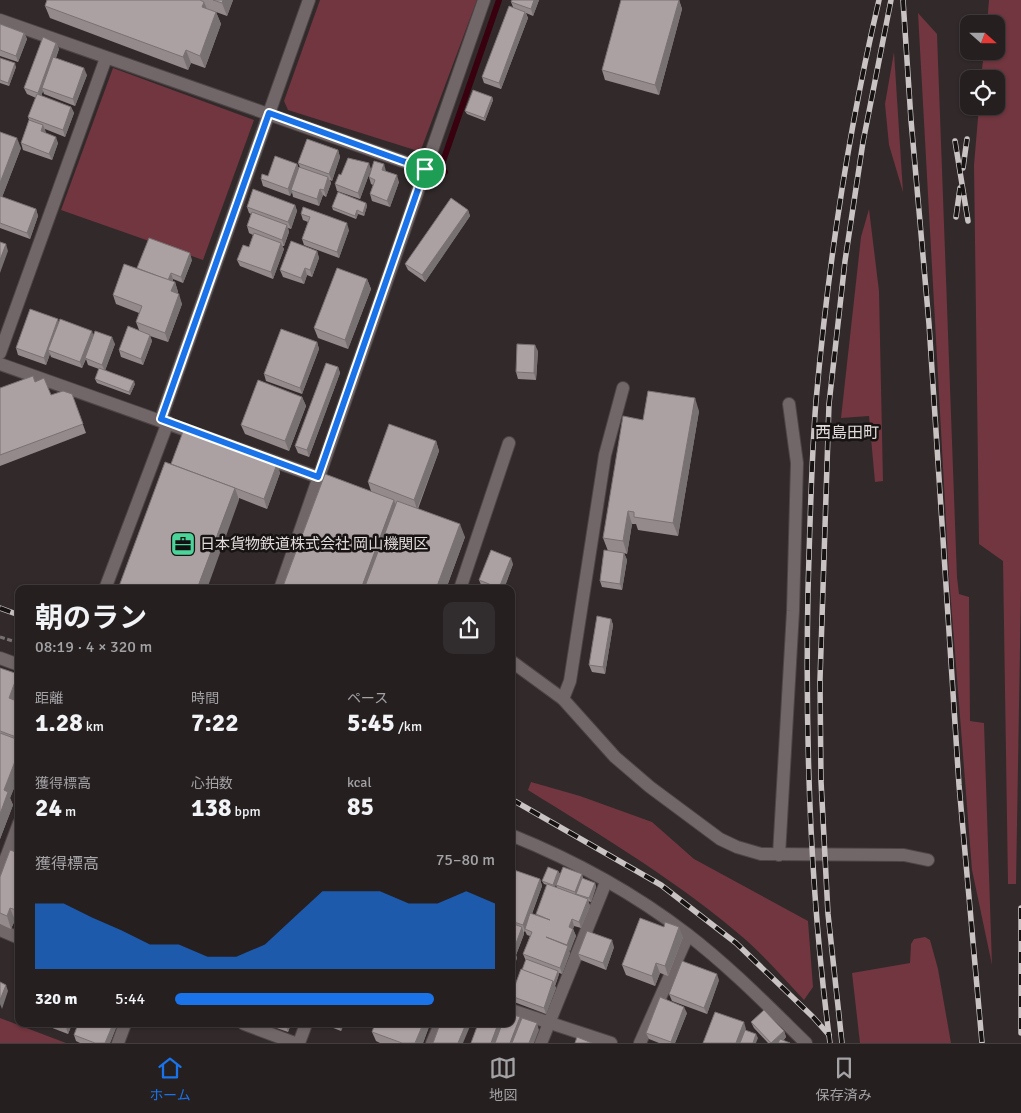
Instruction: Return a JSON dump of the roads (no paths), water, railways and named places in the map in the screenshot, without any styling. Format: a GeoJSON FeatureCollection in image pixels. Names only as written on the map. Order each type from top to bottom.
{"type":"FeatureCollection","features":[{"type":"Feature","properties":{"kind":"street"},"geometry":{"type":"LineString","coordinates":[[106,585],[309,0]]}},
{"type":"Feature","properties":{"kind":"street"},"geometry":{"type":"LineString","coordinates":[[281,585],[484,0]]}},
{"type":"Feature","properties":{"kind":"street"},"geometry":{"type":"LineString","coordinates":[[0,20],[425,169]]}},
{"type":"Feature","properties":{"kind":"street"},"geometry":{"type":"LineString","coordinates":[[0,353],[106,58]]}},
{"type":"Feature","properties":{"kind":"street"},"geometry":{"type":"LineString","coordinates":[[0,364],[318,477]]}},
{"type":"Feature","properties":{"kind":"street"},"geometry":{"type":"LineString","coordinates":[[563,699],[570,681],[606,456],[623,388]]}},
{"type":"Feature","properties":{"kind":"street"},"geometry":{"type":"LineString","coordinates":[[779,855],[793,611],[797,463],[789,404]]}},
{"type":"Feature","properties":{"kind":"street"},"geometry":{"type":"LineString","coordinates":[[461,585],[509,443]]}},
{"type":"Feature","properties":{"kind":"street"},"geometry":{"type":"LineString","coordinates":[[0,658],[15,664]]}},
{"type":"Feature","properties":{"kind":"street"},"geometry":{"type":"LineString","coordinates":[[515,664],[563,699],[615,757],[701,827],[737,847],[761,854],[904,855],[928,860]]}},
{"type":"Feature","properties":{"kind":"street"},"geometry":{"type":"LineString","coordinates":[[0,874],[15,835]]}},
{"type":"Feature","properties":{"kind":"street"},"geometry":{"type":"LineString","coordinates":[[515,838],[560,856],[648,907],[688,935],[758,996],[806,1043]]}},
{"type":"Feature","properties":{"kind":"street"},"geometry":{"type":"LineString","coordinates":[[541,1043],[606,882]]}},
{"type":"Feature","properties":{"kind":"street"},"geometry":{"type":"LineString","coordinates":[[0,930],[15,936]]}},
{"type":"Feature","properties":{"kind":"street"},"geometry":{"type":"LineString","coordinates":[[640,1043],[688,935]]}},
{"type":"Feature","properties":{"kind":"street"},"geometry":{"type":"LineString","coordinates":[[515,1011],[611,1043]]}},
{"type":"Feature","properties":{"kind":"street"},"geometry":{"type":"LineString","coordinates":[[118,1043],[124,1027]]}},
{"type":"Feature","properties":{"kind":"street"},"geometry":{"type":"LineString","coordinates":[[252,1027],[295,1043]]}},
{"type":"Feature","properties":{"kind":"street"},"geometry":{"type":"LineString","coordinates":[[299,1043],[305,1027]]}},
{"type":"Feature","properties":{"kind":"street"},"geometry":{"type":"LineString","coordinates":[[432,1043],[439,1027]]}},
{"type":"Feature","properties":{"kind":"waterway"},"geometry":{"type":"LineString","coordinates":[[445,172],[441,167],[499,0]]}},
{"type":"Feature","properties":{"kind":"railway"},"geometry":{"type":"LineString","coordinates":[[830,1043],[813,874],[808,761],[807,648],[812,472],[821,350],[840,199],[858,99],[879,0]]}},
{"type":"Feature","properties":{"kind":"railway"},"geometry":{"type":"LineString","coordinates":[[842,1043],[828,914],[821,781],[820,680],[829,404],[845,261],[863,142],[891,0]]}},
{"type":"Feature","properties":{"kind":"railway"},"geometry":{"type":"LineString","coordinates":[[903,0],[911,120],[929,324],[959,785],[982,1043]]}},
{"type":"Feature","properties":{"kind":"railway"},"geometry":{"type":"LineString","coordinates":[[963,168],[967,139]]}},
{"type":"Feature","properties":{"kind":"railway"},"geometry":{"type":"LineString","coordinates":[[955,141],[968,221]]}},
{"type":"Feature","properties":{"kind":"railway"},"geometry":{"type":"LineString","coordinates":[[956,217],[960,188]]}},
{"type":"Feature","properties":{"kind":"railway"},"geometry":{"type":"LineString","coordinates":[[0,608],[15,614]]}},
{"type":"Feature","properties":{"kind":"railway"},"geometry":{"type":"LineString","coordinates":[[515,801],[661,885],[736,943],[813,1017],[829,1035]]}},
{"type":"Feature","properties":{"kind":"railway"},"geometry":{"type":"LineString","coordinates":[[1021,908],[1021,1033]]}},
{"type":"Feature","properties":{"kind":"place","name":"日本貨物鉄道株式会社 岡山機関区"},"geometry":{"type":"Point","coordinates":[183,544]}},
{"type":"Feature","properties":{"kind":"district","name":"西島田町"},"geometry":{"type":"Point","coordinates":[847,433]}}]}
